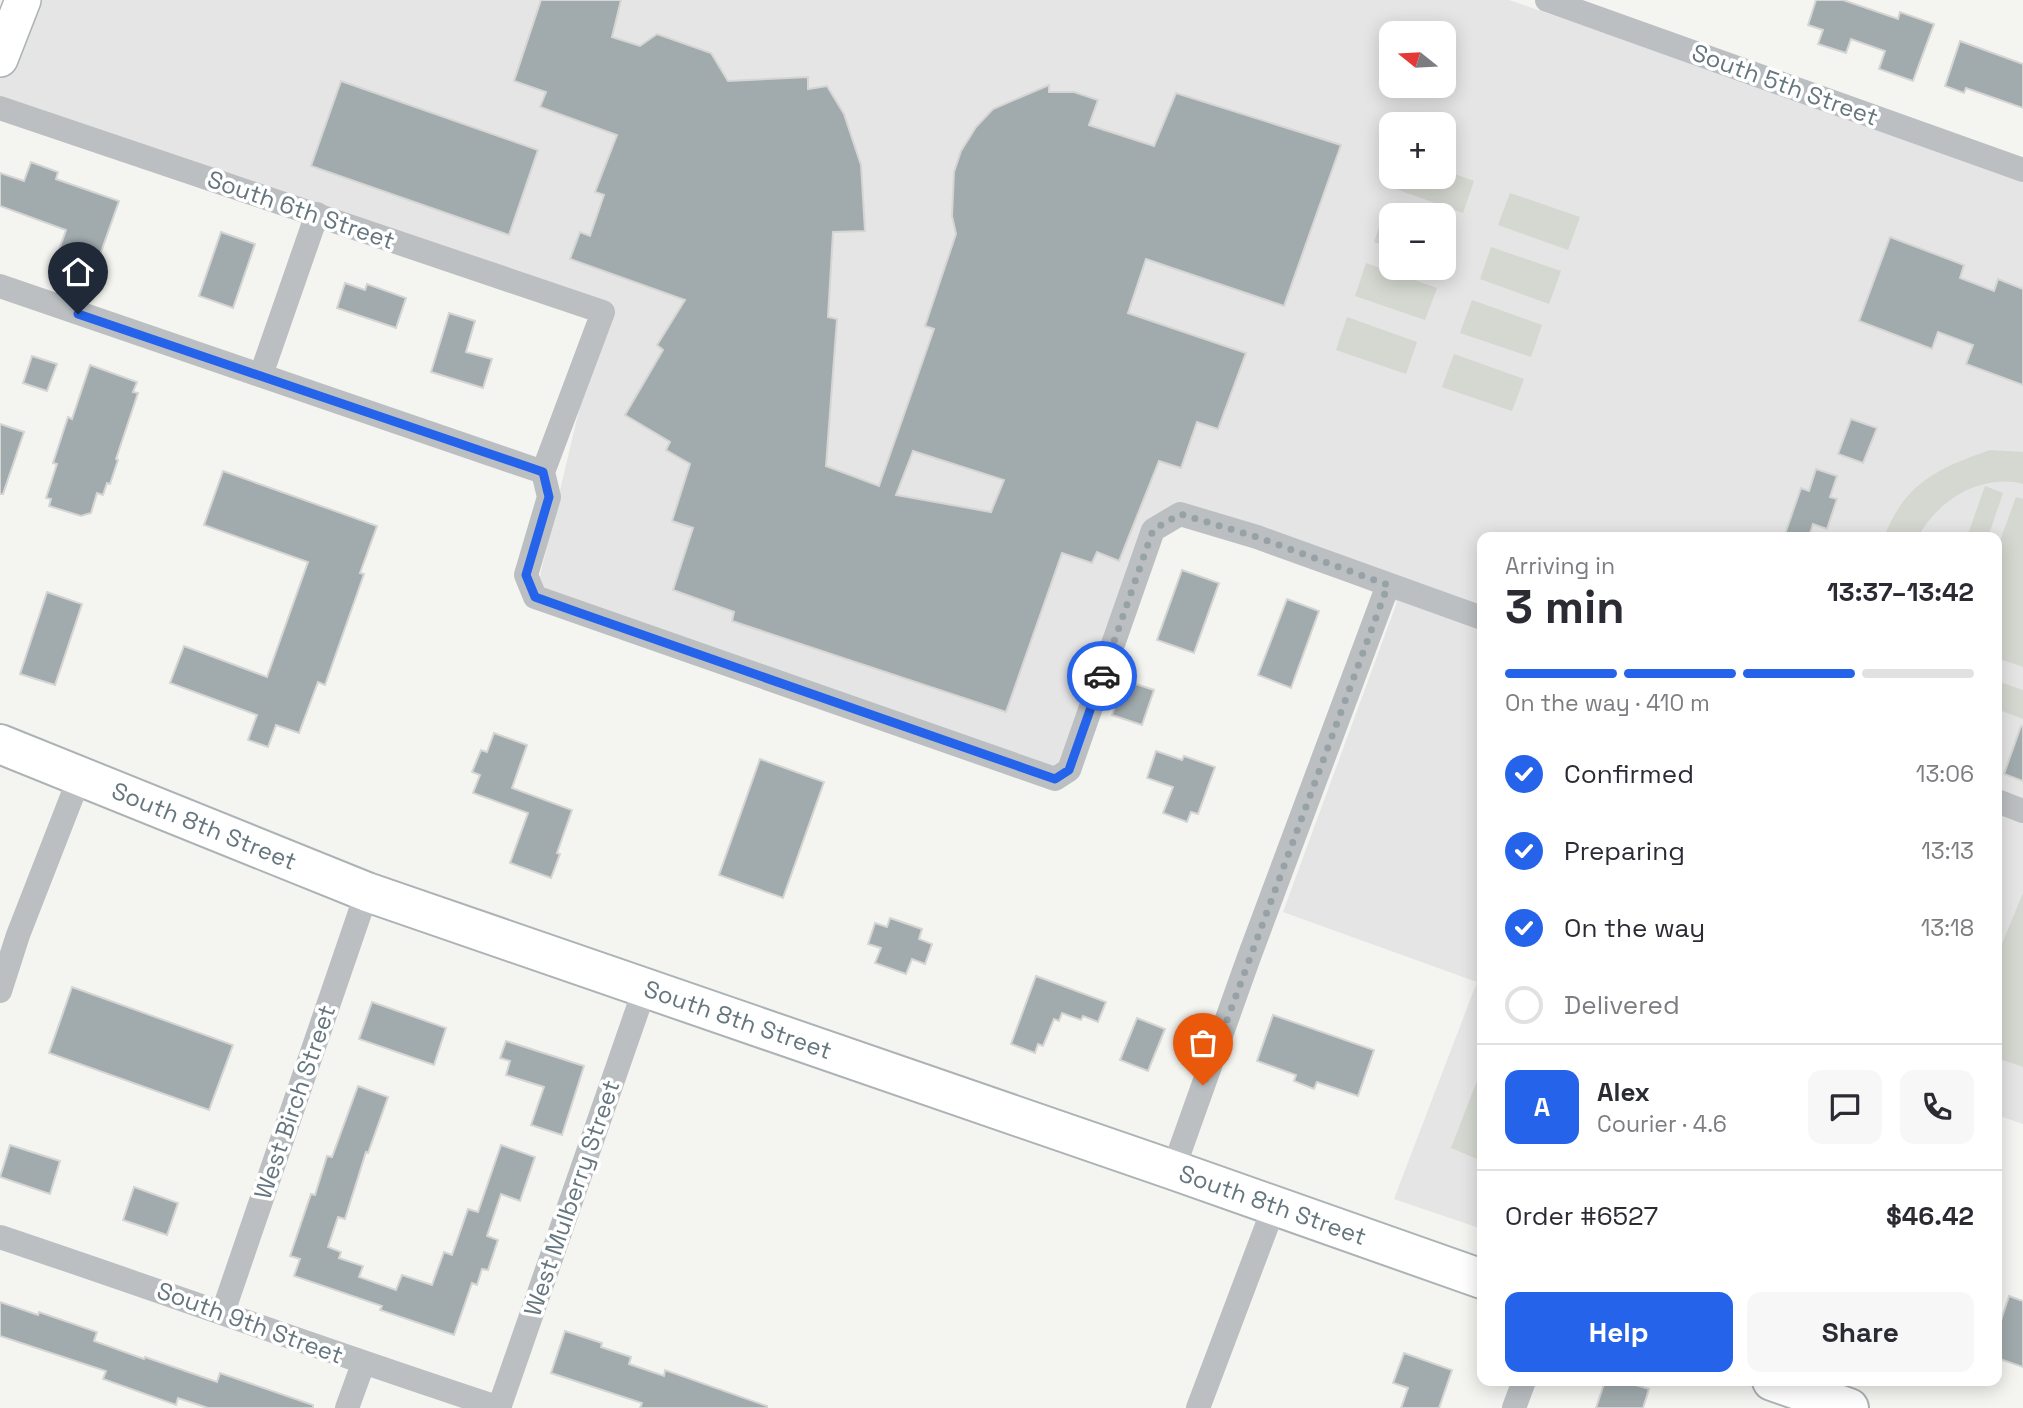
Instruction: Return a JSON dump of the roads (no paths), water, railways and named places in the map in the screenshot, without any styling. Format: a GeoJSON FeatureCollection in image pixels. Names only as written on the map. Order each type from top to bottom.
{"type":"FeatureCollection","features":[{"type":"Feature","properties":{"kind":"main road","name":"South 8th Street"},"geometry":{"type":"LineString","coordinates":[[0,744],[367,892],[1477,1277]]}},
{"type":"Feature","properties":{"kind":"main road"},"geometry":{"type":"LineString","coordinates":[[1786,1386],[1849,1408]]}},
{"type":"Feature","properties":{"kind":"street"},"geometry":{"type":"LineString","coordinates":[[0,59],[23,0]]}},
{"type":"Feature","properties":{"kind":"street","name":"South 5th Street"},"geometry":{"type":"LineString","coordinates":[[1547,0],[2023,170]]}},
{"type":"Feature","properties":{"kind":"street","name":"South 6th Street"},"geometry":{"type":"LineString","coordinates":[[0,108],[603,312],[543,472]]}},
{"type":"Feature","properties":{"kind":"street"},"geometry":{"type":"LineString","coordinates":[[261,375],[317,214]]}},
{"type":"Feature","properties":{"kind":"street"},"geometry":{"type":"LineString","coordinates":[[0,286],[543,472],[549,497],[526,575],[535,597],[1055,779],[1069,770],[1153,530],[1180,514],[1257,537],[1477,616]]}},
{"type":"Feature","properties":{"kind":"street"},"geometry":{"type":"LineString","coordinates":[[1173,1170],[1253,944],[1388,585]]}},
{"type":"Feature","properties":{"kind":"street"},"geometry":{"type":"LineString","coordinates":[[0,991],[18,935],[80,776]]}},
{"type":"Feature","properties":{"kind":"street"},"geometry":{"type":"LineString","coordinates":[[2002,803],[2023,811]]}},
{"type":"Feature","properties":{"kind":"street","name":"West Birch Street"},"geometry":{"type":"LineString","coordinates":[[223,1312],[367,892]]}},
{"type":"Feature","properties":{"kind":"street","name":"West Mulberry Street"},"geometry":{"type":"LineString","coordinates":[[500,1408],[645,988]]}},
{"type":"Feature","properties":{"kind":"street"},"geometry":{"type":"LineString","coordinates":[[1198,1408],[1274,1207]]}},
{"type":"Feature","properties":{"kind":"street","name":"South 9th Street"},"geometry":{"type":"LineString","coordinates":[[0,1237],[223,1312],[363,1364],[500,1408]]}},
{"type":"Feature","properties":{"kind":"street"},"geometry":{"type":"LineString","coordinates":[[347,1408],[363,1364]]}},
{"type":"Feature","properties":{"kind":"street"},"geometry":{"type":"LineString","coordinates":[[1514,1408],[1522,1386]]}}]}
